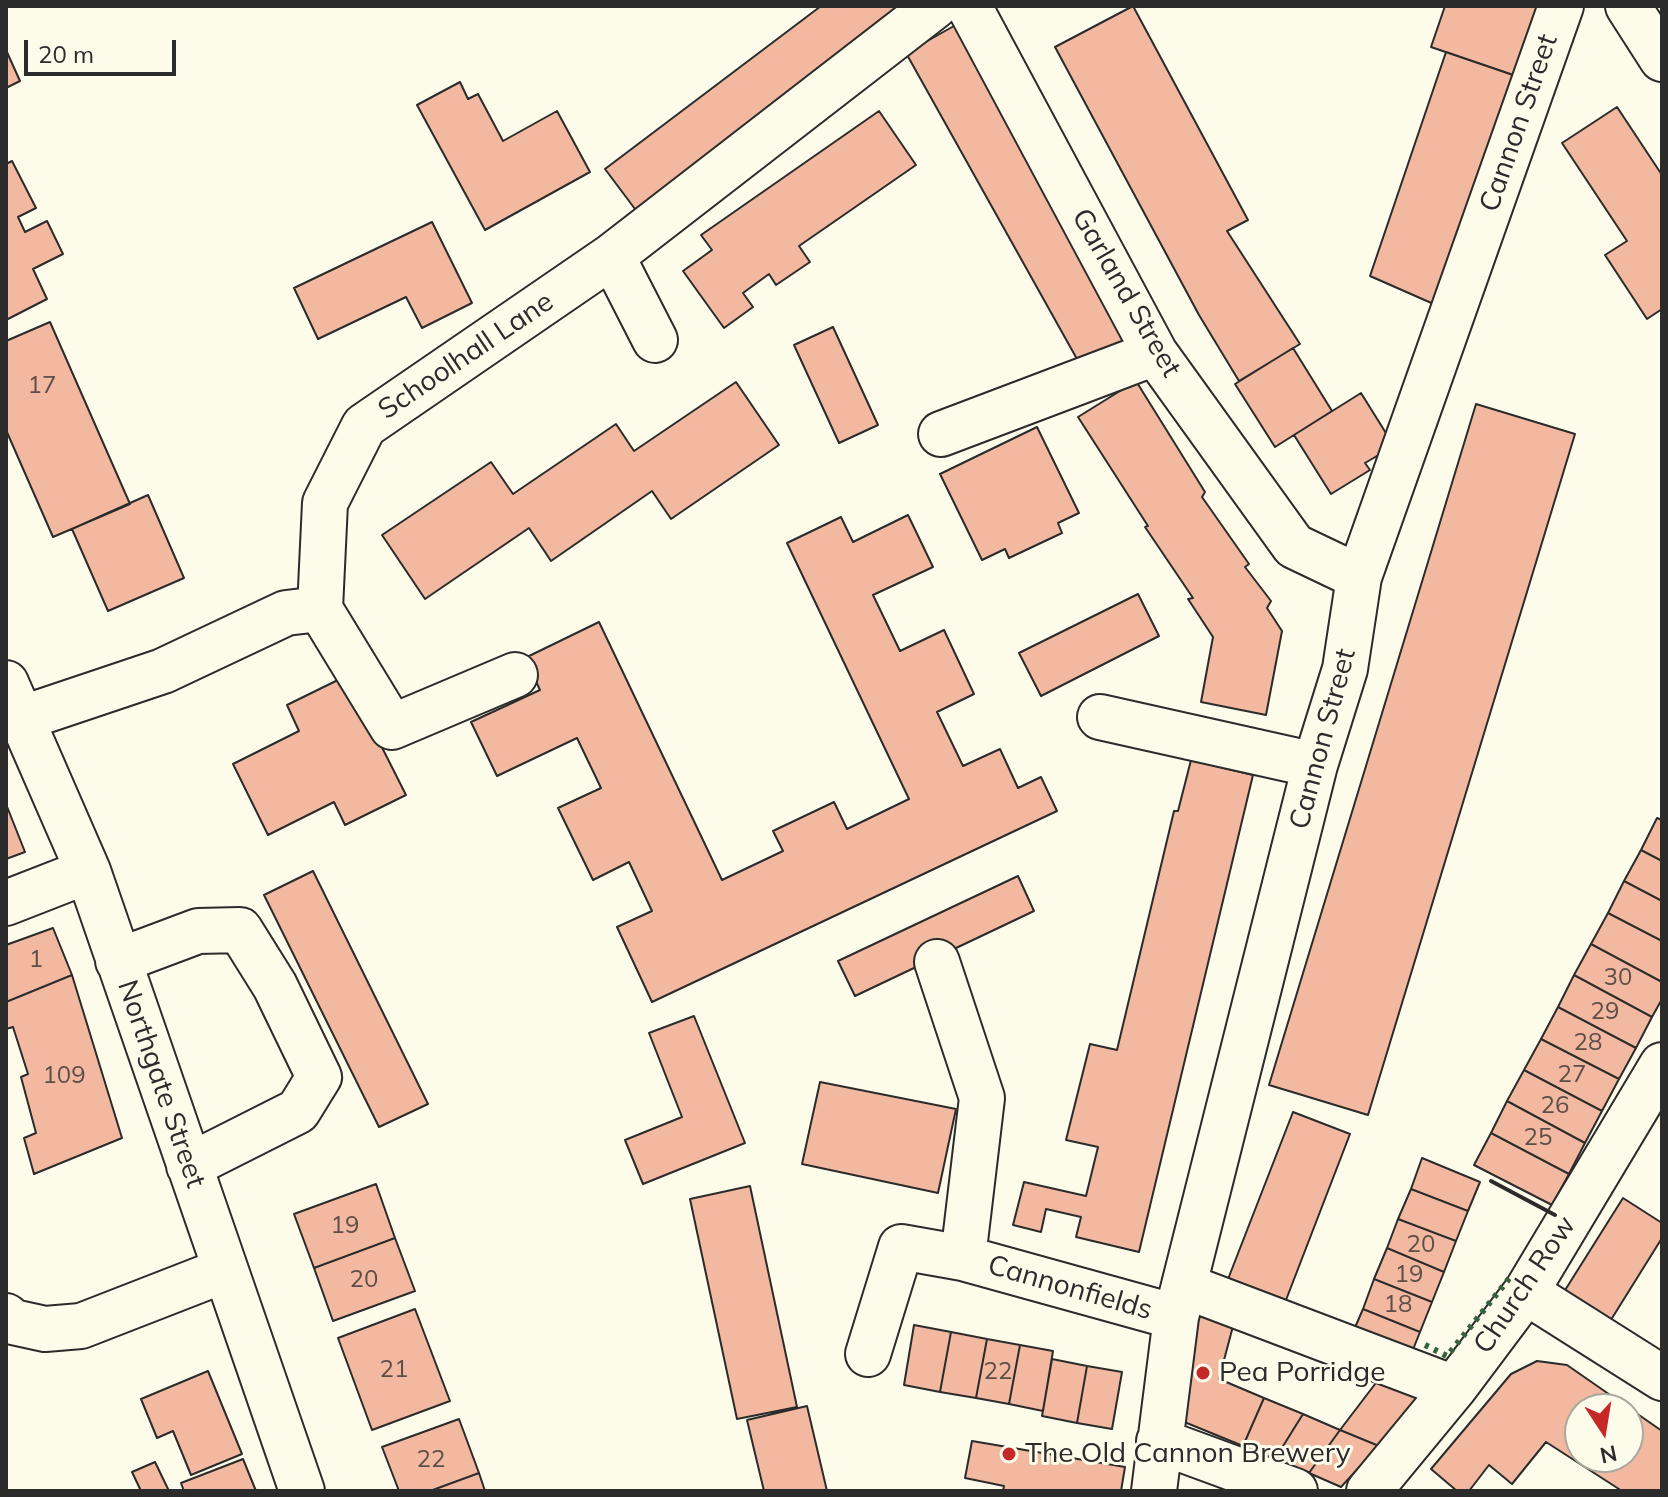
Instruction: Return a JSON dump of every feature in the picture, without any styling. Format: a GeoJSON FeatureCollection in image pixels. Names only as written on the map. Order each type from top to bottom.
{"type":"FeatureCollection","features":[{"type":"Feature","properties":{"kind":"street","name":"Schoolhall Lane"},"geometry":{"type":"LineString","coordinates":[[320,609],[325,503],[364,426],[612,256],[935,6]]}},
{"type":"Feature","properties":{"kind":"street","name":"Garland Street"},"geometry":{"type":"LineString","coordinates":[[969,6],[1155,353],[1294,546],[1359,577]]}},
{"type":"Feature","properties":{"kind":"street","name":"Cannon Street"},"geometry":{"type":"LineString","coordinates":[[1154,1491],[1181,1302],[1315,765],[1345,669],[1359,577],[1561,6]]}},
{"type":"Feature","properties":{"kind":"street"},"geometry":{"type":"LineString","coordinates":[[1628,6],[1662,59]]}},
{"type":"Feature","properties":{"kind":"street"},"geometry":{"type":"LineString","coordinates":[[612,256],[655,340]]}},
{"type":"Feature","properties":{"kind":"street"},"geometry":{"type":"LineString","coordinates":[[941,434],[1155,353]]}},
{"type":"Feature","properties":{"kind":"street"},"geometry":{"type":"LineString","coordinates":[[14,700],[163,671],[286,613],[320,609],[392,727],[515,675]]}},
{"type":"Feature","properties":{"kind":"street","name":"Northgate Street"},"geometry":{"type":"LineString","coordinates":[[14,700],[88,871],[302,1491]]}},
{"type":"Feature","properties":{"kind":"street"},"geometry":{"type":"LineString","coordinates":[[1100,717],[1315,765]]}},
{"type":"Feature","properties":{"kind":"street"},"geometry":{"type":"LineString","coordinates":[[6,903],[88,871]]}},
{"type":"Feature","properties":{"kind":"street"},"geometry":{"type":"LineString","coordinates":[[118,961],[198,931],[240,930],[275,986],[319,1077],[298,1111],[189,1166]]}},
{"type":"Feature","properties":{"kind":"street","name":"Cannonfields"},"geometry":{"type":"LineString","coordinates":[[937,962],[982,1098],[963,1258]]}},
{"type":"Feature","properties":{"kind":"street","name":"Church Row"},"geometry":{"type":"LineString","coordinates":[[1369,1491],[1454,1388],[1526,1292],[1660,1075]]}},
{"type":"Feature","properties":{"kind":"street","name":"Cannonfields"},"geometry":{"type":"LineString","coordinates":[[868,1354],[901,1247],[1181,1302],[1454,1388]]}},
{"type":"Feature","properties":{"kind":"street"},"geometry":{"type":"LineString","coordinates":[[6,1316],[13,1322],[45,1329],[81,1326],[225,1270]]}},
{"type":"Feature","properties":{"kind":"street"},"geometry":{"type":"LineString","coordinates":[[1526,1292],[1662,1378]]}},
{"type":"Feature","properties":{"kind":"street"},"geometry":{"type":"LineString","coordinates":[[1159,1441],[1295,1491]]}},
{"type":"Feature","properties":{"kind":"building"},"geometry":{"type":"Polygon","coordinates":[[[821,6],[913,6],[638,213],[605,169],[821,6]]]}},
{"type":"Feature","properties":{"kind":"building"},"geometry":{"type":"Polygon","coordinates":[[[1133,6],[1248,220],[1227,231],[1300,344],[1239,381],[1199,315],[1055,47],[1133,6]]]}},
{"type":"Feature","properties":{"kind":"building"},"geometry":{"type":"Polygon","coordinates":[[[1445,6],[1537,6],[1513,75],[1431,47],[1445,6]]]}},
{"type":"Feature","properties":{"kind":"building"},"geometry":{"type":"Polygon","coordinates":[[[961,22],[1137,336],[1082,368],[906,53],[961,22]]]}},
{"type":"Feature","properties":{"kind":"building"},"geometry":{"type":"Polygon","coordinates":[[[6,50],[20,81],[6,88],[6,50]]]}},
{"type":"Feature","properties":{"kind":"building"},"geometry":{"type":"Polygon","coordinates":[[[1446,52],[1528,80],[1445,309],[1370,276],[1446,52]]]}},
{"type":"Feature","properties":{"kind":"building"},"geometry":{"type":"Polygon","coordinates":[[[460,82],[468,99],[478,94],[503,141],[557,111],[590,172],[485,230],[417,105],[460,82]]]}},
{"type":"Feature","properties":{"kind":"building"},"geometry":{"type":"Polygon","coordinates":[[[1617,107],[1662,175],[1662,309],[1647,319],[1605,255],[1627,241],[1562,143],[1617,107]]]}},
{"type":"Feature","properties":{"kind":"building"},"geometry":{"type":"Polygon","coordinates":[[[879,111],[916,165],[799,246],[810,262],[776,285],[769,274],[743,293],[753,307],[724,328],[683,271],[712,250],[701,235],[879,111]]]}},
{"type":"Feature","properties":{"kind":"building"},"geometry":{"type":"Polygon","coordinates":[[[12,161],[36,208],[18,217],[25,232],[47,221],[63,254],[33,269],[47,299],[6,320],[6,164],[12,161]]]}},
{"type":"Feature","properties":{"kind":"building"},"geometry":{"type":"Polygon","coordinates":[[[432,222],[472,303],[422,328],[406,297],[318,339],[294,288],[432,222]]]}},
{"type":"Feature","properties":{"kind":"building"},"geometry":{"type":"Polygon","coordinates":[[[50,322],[130,504],[53,537],[6,430],[6,341],[50,322]]]}},
{"type":"Feature","properties":{"kind":"building"},"geometry":{"type":"Polygon","coordinates":[[[833,327],[878,425],[839,443],[794,345],[833,327]]]}},
{"type":"Feature","properties":{"kind":"building"},"geometry":{"type":"Polygon","coordinates":[[[1293,348],[1332,411],[1275,447],[1235,384],[1293,348]]]}},
{"type":"Feature","properties":{"kind":"building"},"geometry":{"type":"Polygon","coordinates":[[[1136,381],[1205,492],[1202,497],[1249,564],[1245,567],[1271,601],[1267,608],[1282,631],[1266,715],[1201,702],[1213,637],[1188,599],[1193,598],[1145,527],[1148,526],[1078,417],[1136,381]]]}},
{"type":"Feature","properties":{"kind":"building"},"geometry":{"type":"Polygon","coordinates":[[[736,382],[779,445],[671,519],[652,491],[551,561],[529,528],[425,599],[382,535],[491,462],[513,494],[616,424],[634,451],[736,382]]]}},
{"type":"Feature","properties":{"kind":"building"},"geometry":{"type":"Polygon","coordinates":[[[1361,393],[1394,446],[1365,463],[1370,470],[1331,494],[1294,435],[1361,393]]]}},
{"type":"Feature","properties":{"kind":"building"},"geometry":{"type":"Polygon","coordinates":[[[1476,404],[1575,434],[1368,1115],[1269,1085],[1476,404]]]}},
{"type":"Feature","properties":{"kind":"building"},"geometry":{"type":"Polygon","coordinates":[[[1037,427],[1079,513],[1058,523],[1062,533],[1009,558],[1005,549],[982,560],[940,474],[1037,427]]]}},
{"type":"Feature","properties":{"kind":"building"},"geometry":{"type":"Polygon","coordinates":[[[148,495],[184,578],[108,611],[72,529],[148,495]]]}},
{"type":"Feature","properties":{"kind":"building"},"geometry":{"type":"Polygon","coordinates":[[[908,515],[933,567],[873,595],[900,651],[944,630],[974,694],[937,712],[963,766],[1000,749],[1018,788],[1041,777],[1057,811],[652,1002],[617,927],[652,911],[629,862],[593,880],[558,808],[601,788],[577,738],[497,776],[471,722],[540,690],[525,658],[599,622],[722,880],[783,851],[773,831],[834,802],[847,829],[909,799],[787,543],[841,517],[853,542],[908,515]]]}},
{"type":"Feature","properties":{"kind":"building"},"geometry":{"type":"Polygon","coordinates":[[[1138,594],[1159,636],[1041,696],[1019,653],[1138,594]]]}},
{"type":"Feature","properties":{"kind":"building"},"geometry":{"type":"Polygon","coordinates":[[[346,676],[406,795],[345,825],[334,802],[268,835],[233,764],[299,731],[287,705],[346,676]]]}},
{"type":"Feature","properties":{"kind":"building"},"geometry":{"type":"Polygon","coordinates":[[[1191,760],[1253,775],[1139,1252],[1076,1237],[1081,1217],[1046,1209],[1041,1232],[1013,1225],[1024,1182],[1086,1196],[1098,1147],[1066,1140],[1090,1044],[1117,1050],[1174,811],[1178,811],[1191,760]]]}},
{"type":"Feature","properties":{"kind":"building"},"geometry":{"type":"Polygon","coordinates":[[[6,804],[25,852],[6,859],[6,804]]]}},
{"type":"Feature","properties":{"kind":"building"},"geometry":{"type":"Polygon","coordinates":[[[1657,818],[1662,820],[1662,861],[1641,850],[1657,818]]]}},
{"type":"Feature","properties":{"kind":"building"},"geometry":{"type":"Polygon","coordinates":[[[1641,850],[1662,861],[1662,901],[1624,881],[1641,850]]]}},
{"type":"Feature","properties":{"kind":"building"},"geometry":{"type":"Polygon","coordinates":[[[313,871],[428,1104],[379,1127],[264,895],[313,871]]]}},
{"type":"Feature","properties":{"kind":"building"},"geometry":{"type":"Polygon","coordinates":[[[1018,876],[1034,911],[855,996],[838,961],[1018,876]]]}},
{"type":"Feature","properties":{"kind":"building"},"geometry":{"type":"Polygon","coordinates":[[[1624,881],[1662,901],[1662,941],[1608,913],[1624,881]]]}},
{"type":"Feature","properties":{"kind":"building"},"geometry":{"type":"Polygon","coordinates":[[[1608,913],[1662,941],[1662,982],[1591,944],[1608,913]]]}},
{"type":"Feature","properties":{"kind":"building"},"geometry":{"type":"Polygon","coordinates":[[[53,928],[72,975],[6,1002],[6,945],[53,928]]]}},
{"type":"Feature","properties":{"kind":"building"},"geometry":{"type":"Polygon","coordinates":[[[1591,944],[1662,982],[1662,999],[1652,1017],[1574,975],[1591,944]]]}},
{"type":"Feature","properties":{"kind":"building"},"geometry":{"type":"Polygon","coordinates":[[[72,975],[122,1138],[34,1174],[24,1138],[36,1133],[21,1077],[28,1074],[13,1027],[6,1029],[6,1002],[72,975]]]}},
{"type":"Feature","properties":{"kind":"building"},"geometry":{"type":"Polygon","coordinates":[[[1574,975],[1652,1017],[1636,1048],[1558,1007],[1574,975]]]}},
{"type":"Feature","properties":{"kind":"building"},"geometry":{"type":"Polygon","coordinates":[[[1558,1007],[1636,1048],[1619,1079],[1541,1039],[1558,1007]]]}},
{"type":"Feature","properties":{"kind":"building"},"geometry":{"type":"Polygon","coordinates":[[[694,1016],[745,1143],[643,1184],[625,1140],[682,1117],[649,1033],[694,1016]]]}},
{"type":"Feature","properties":{"kind":"building"},"geometry":{"type":"Polygon","coordinates":[[[1541,1039],[1619,1079],[1602,1111],[1524,1070],[1541,1039]]]}},
{"type":"Feature","properties":{"kind":"building"},"geometry":{"type":"Polygon","coordinates":[[[1524,1070],[1602,1111],[1585,1143],[1507,1101],[1524,1070]]]}},
{"type":"Feature","properties":{"kind":"building"},"geometry":{"type":"Polygon","coordinates":[[[820,1082],[956,1109],[938,1193],[802,1164],[820,1082]]]}},
{"type":"Feature","properties":{"kind":"building"},"geometry":{"type":"Polygon","coordinates":[[[1507,1101],[1585,1143],[1569,1174],[1491,1133],[1507,1101]]]}},
{"type":"Feature","properties":{"kind":"building"},"geometry":{"type":"Polygon","coordinates":[[[1293,1112],[1350,1134],[1281,1313],[1223,1292],[1293,1112]]]}},
{"type":"Feature","properties":{"kind":"building"},"geometry":{"type":"Polygon","coordinates":[[[1491,1133],[1569,1174],[1552,1205],[1474,1165],[1491,1133]]]}},
{"type":"Feature","properties":{"kind":"building"},"geometry":{"type":"Polygon","coordinates":[[[1422,1158],[1480,1182],[1468,1211],[1411,1189],[1422,1158]]]}},
{"type":"Feature","properties":{"kind":"building"},"geometry":{"type":"Polygon","coordinates":[[[376,1184],[395,1238],[314,1268],[294,1214],[376,1184]]]}},
{"type":"Feature","properties":{"kind":"building"},"geometry":{"type":"Polygon","coordinates":[[[750,1186],[797,1407],[737,1419],[690,1199],[750,1186]]]}},
{"type":"Feature","properties":{"kind":"building"},"geometry":{"type":"Polygon","coordinates":[[[1411,1189],[1468,1211],[1456,1241],[1398,1219],[1411,1189]]]}},
{"type":"Feature","properties":{"kind":"building"},"geometry":{"type":"Polygon","coordinates":[[[1623,1198],[1662,1223],[1662,1238],[1609,1323],[1562,1295],[1623,1198]]]}},
{"type":"Feature","properties":{"kind":"building"},"geometry":{"type":"Polygon","coordinates":[[[1398,1219],[1456,1241],[1444,1272],[1387,1248],[1398,1219]]]}},
{"type":"Feature","properties":{"kind":"building"},"geometry":{"type":"Polygon","coordinates":[[[395,1238],[415,1291],[333,1321],[314,1268],[395,1238]]]}},
{"type":"Feature","properties":{"kind":"building"},"geometry":{"type":"Polygon","coordinates":[[[1387,1248],[1444,1272],[1432,1302],[1374,1279],[1387,1248]]]}},
{"type":"Feature","properties":{"kind":"building"},"geometry":{"type":"Polygon","coordinates":[[[1374,1279],[1432,1302],[1420,1332],[1363,1309],[1374,1279]]]}},
{"type":"Feature","properties":{"kind":"building","name":"Pea Porridge"},"geometry":{"type":"Polygon","coordinates":[[[1202,1301],[1237,1311],[1219,1379],[1264,1398],[1243,1446],[1177,1419],[1202,1301]]]}},
{"type":"Feature","properties":{"kind":"building"},"geometry":{"type":"Polygon","coordinates":[[[415,1309],[450,1401],[372,1430],[338,1338],[415,1309]]]}},
{"type":"Feature","properties":{"kind":"building"},"geometry":{"type":"Polygon","coordinates":[[[1363,1309],[1420,1332],[1408,1362],[1350,1339],[1363,1309]]]}},
{"type":"Feature","properties":{"kind":"building"},"geometry":{"type":"Polygon","coordinates":[[[914,1325],[951,1332],[940,1392],[904,1385],[914,1325]]]}},
{"type":"Feature","properties":{"kind":"building"},"geometry":{"type":"Polygon","coordinates":[[[951,1332],[987,1339],[976,1398],[940,1392],[951,1332]]]}},
{"type":"Feature","properties":{"kind":"building"},"geometry":{"type":"Polygon","coordinates":[[[987,1339],[1020,1345],[1009,1404],[976,1398],[987,1339]]]}},
{"type":"Feature","properties":{"kind":"building"},"geometry":{"type":"Polygon","coordinates":[[[1020,1345],[1053,1351],[1043,1411],[1009,1404],[1020,1345]]]}},
{"type":"Feature","properties":{"kind":"building"},"geometry":{"type":"Polygon","coordinates":[[[1052,1359],[1087,1366],[1077,1423],[1042,1416],[1052,1359]]]}},
{"type":"Feature","properties":{"kind":"building"},"geometry":{"type":"Polygon","coordinates":[[[1537,1361],[1567,1365],[1607,1393],[1564,1393],[1564,1454],[1546,1442],[1512,1484],[1489,1465],[1469,1491],[1457,1491],[1431,1469],[1511,1374],[1537,1361]]]}},
{"type":"Feature","properties":{"kind":"building"},"geometry":{"type":"Polygon","coordinates":[[[1087,1366],[1122,1372],[1112,1429],[1077,1423],[1087,1366]]]}},
{"type":"Feature","properties":{"kind":"building"},"geometry":{"type":"Polygon","coordinates":[[[208,1371],[242,1454],[191,1475],[173,1431],[157,1438],[141,1399],[208,1371]]]}},
{"type":"Feature","properties":{"kind":"building"},"geometry":{"type":"Polygon","coordinates":[[[1385,1371],[1426,1386],[1379,1446],[1340,1430],[1385,1371]]]}},
{"type":"Feature","properties":{"kind":"building"},"geometry":{"type":"Polygon","coordinates":[[[1264,1398],[1303,1414],[1275,1459],[1243,1446],[1264,1398]]]}},
{"type":"Feature","properties":{"kind":"building"},"geometry":{"type":"Polygon","coordinates":[[[807,1406],[827,1491],[764,1491],[747,1420],[807,1406]]]}},
{"type":"Feature","properties":{"kind":"building"},"geometry":{"type":"Polygon","coordinates":[[[1303,1414],[1340,1430],[1309,1473],[1275,1459],[1303,1414]]]}},
{"type":"Feature","properties":{"kind":"building"},"geometry":{"type":"Polygon","coordinates":[[[1644,1418],[1662,1431],[1662,1491],[1622,1491],[1594,1473],[1644,1473],[1644,1418]]]}},
{"type":"Feature","properties":{"kind":"building"},"geometry":{"type":"Polygon","coordinates":[[[459,1419],[479,1473],[430,1491],[399,1491],[382,1447],[459,1419]]]}},
{"type":"Feature","properties":{"kind":"building"},"geometry":{"type":"Polygon","coordinates":[[[1340,1430],[1379,1446],[1341,1487],[1309,1473],[1340,1430]]]}},
{"type":"Feature","properties":{"kind":"building","name":"The Old Cannon Brewery"},"geometry":{"type":"Polygon","coordinates":[[[972,1441],[1125,1467],[1121,1491],[1003,1491],[1004,1486],[965,1478],[972,1441]]]}},
{"type":"Feature","properties":{"kind":"building"},"geometry":{"type":"Polygon","coordinates":[[[243,1459],[256,1491],[184,1491],[181,1483],[243,1459]]]}},
{"type":"Feature","properties":{"kind":"building"},"geometry":{"type":"Polygon","coordinates":[[[155,1462],[169,1491],[141,1491],[132,1472],[155,1462]]]}},
{"type":"Feature","properties":{"kind":"building"},"geometry":{"type":"Polygon","coordinates":[[[479,1473],[485,1491],[430,1491],[479,1473]]]}},
{"type":"Feature","properties":{"kind":"hedge"},"geometry":{"type":"LineString","coordinates":[[1425,1345],[1447,1356],[1512,1275]]}},
{"type":"Feature","properties":{"kind":"wall"},"geometry":{"type":"LineString","coordinates":[[1491,1181],[1555,1215]]}},
{"type":"Feature","properties":{"kind":"place","name":"Pea Porridge"},"geometry":{"type":"Point","coordinates":[1203,1373]}},
{"type":"Feature","properties":{"kind":"place","name":"The Old Cannon Brewery"},"geometry":{"type":"Point","coordinates":[1009,1454]}}]}
